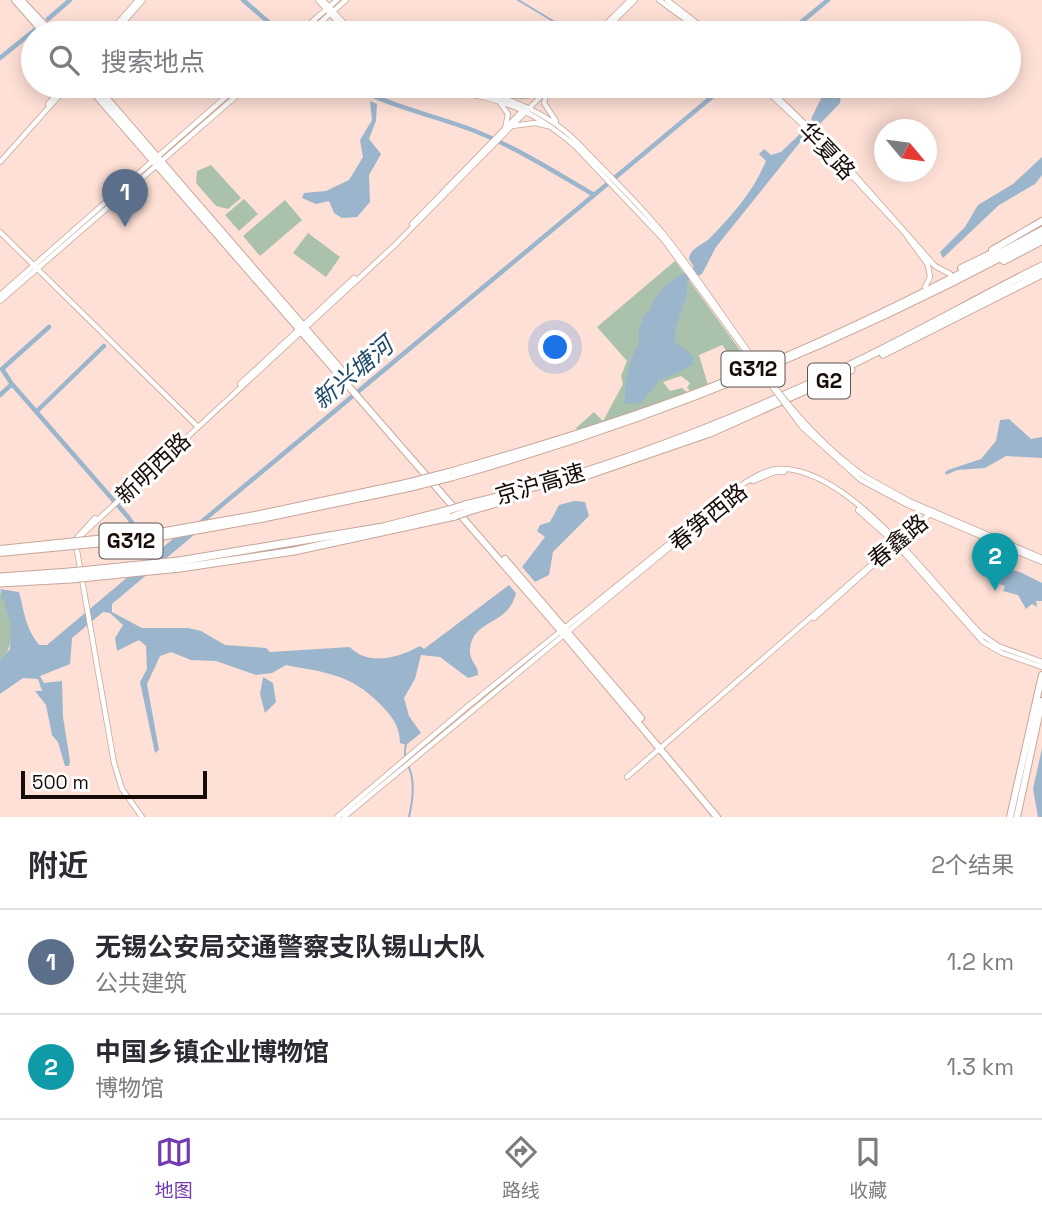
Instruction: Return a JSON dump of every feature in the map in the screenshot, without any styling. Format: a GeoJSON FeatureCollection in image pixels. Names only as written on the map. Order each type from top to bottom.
{"type":"FeatureCollection","features":[{"type":"Feature","properties":{"kind":"highway","name":"京沪高速"},"geometry":{"type":"LineString","coordinates":[[0,577],[11,579],[71,576],[294,551],[452,513],[594,468],[735,416],[846,367],[1042,266]]}},
{"type":"Feature","properties":{"kind":"highway","name":"京沪高速"},"geometry":{"type":"LineString","coordinates":[[467,508],[625,464],[756,414],[887,353],[1042,274]]}},
{"type":"Feature","properties":{"kind":"highway","name":"京沪高速"},"geometry":{"type":"LineString","coordinates":[[0,583],[11,579]]}},
{"type":"Feature","properties":{"kind":"main road"},"geometry":{"type":"LineString","coordinates":[[15,0],[33,21]]}},
{"type":"Feature","properties":{"kind":"main road"},"geometry":{"type":"LineString","coordinates":[[21,0],[41,21]]}},
{"type":"Feature","properties":{"kind":"main road"},"geometry":{"type":"LineString","coordinates":[[122,21],[141,0]]}},
{"type":"Feature","properties":{"kind":"main road"},"geometry":{"type":"LineString","coordinates":[[318,0],[339,21]]}},
{"type":"Feature","properties":{"kind":"main road"},"geometry":{"type":"LineString","coordinates":[[324,0],[329,11]]}},
{"type":"Feature","properties":{"kind":"main road"},"geometry":{"type":"LineString","coordinates":[[319,21],[337,0]]}},
{"type":"Feature","properties":{"kind":"main road"},"geometry":{"type":"LineString","coordinates":[[315,21],[346,0]]}},
{"type":"Feature","properties":{"kind":"main road"},"geometry":{"type":"LineString","coordinates":[[611,21],[630,0]]}},
{"type":"Feature","properties":{"kind":"main road"},"geometry":{"type":"LineString","coordinates":[[613,21],[635,0]]}},
{"type":"Feature","properties":{"kind":"main road"},"geometry":{"type":"LineString","coordinates":[[659,0],[688,21]]}},
{"type":"Feature","properties":{"kind":"main road"},"geometry":{"type":"LineString","coordinates":[[667,0],[694,21]]}},
{"type":"Feature","properties":{"kind":"main road"},"geometry":{"type":"LineString","coordinates":[[0,160],[55,98]]}},
{"type":"Feature","properties":{"kind":"main road"},"geometry":{"type":"LineString","coordinates":[[99,98],[302,326],[722,817]]}},
{"type":"Feature","properties":{"kind":"main road"},"geometry":{"type":"LineString","coordinates":[[106,98],[157,161]]}},
{"type":"Feature","properties":{"kind":"main road"},"geometry":{"type":"LineString","coordinates":[[157,161],[225,98]]}},
{"type":"Feature","properties":{"kind":"main road"},"geometry":{"type":"LineString","coordinates":[[0,295],[233,98]]}},
{"type":"Feature","properties":{"kind":"main road"},"geometry":{"type":"LineString","coordinates":[[497,98],[508,114],[505,129]]}},
{"type":"Feature","properties":{"kind":"main road"},"geometry":{"type":"LineString","coordinates":[[498,98],[526,109],[558,128],[576,144],[663,239],[802,427],[863,478],[930,513],[1042,560]]}},
{"type":"Feature","properties":{"kind":"main road","name":"新明西路"},"geometry":{"type":"LineString","coordinates":[[142,817],[119,779],[75,541],[302,326],[395,245],[512,126],[536,98]]}},
{"type":"Feature","properties":{"kind":"main road","name":"新明西路"},"geometry":{"type":"LineString","coordinates":[[502,135],[537,98]]}},
{"type":"Feature","properties":{"kind":"main road"},"geometry":{"type":"LineString","coordinates":[[545,98],[544,103],[558,128]]}},
{"type":"Feature","properties":{"kind":"main road","name":"华夏路"},"geometry":{"type":"LineString","coordinates":[[776,98],[904,232],[928,265],[930,277],[925,287]]}},
{"type":"Feature","properties":{"kind":"main road","name":"华夏路"},"geometry":{"type":"LineString","coordinates":[[777,98],[838,156],[907,230],[935,266],[950,274]]}},
{"type":"Feature","properties":{"kind":"main road"},"geometry":{"type":"LineString","coordinates":[[512,126],[535,123],[558,128]]}},
{"type":"Feature","properties":{"kind":"main road"},"geometry":{"type":"LineString","coordinates":[[879,314],[1022,237],[1042,222]]}},
{"type":"Feature","properties":{"kind":"main road","name":"G312"},"geometry":{"type":"LineString","coordinates":[[451,475],[646,412],[734,378],[879,314],[1022,237],[1042,230]]}},
{"type":"Feature","properties":{"kind":"main road"},"geometry":{"type":"LineString","coordinates":[[0,233],[197,426]]}},
{"type":"Feature","properties":{"kind":"main road","name":"G312"},"geometry":{"type":"LineString","coordinates":[[0,551],[154,533],[260,517],[451,475],[605,431],[731,384],[890,315],[1042,239]]}},
{"type":"Feature","properties":{"kind":"main road"},"geometry":{"type":"LineString","coordinates":[[0,301],[34,267]]}},
{"type":"Feature","properties":{"kind":"main road","name":"春笋西路"},"geometry":{"type":"LineString","coordinates":[[337,817],[415,751],[748,484],[775,472],[809,475],[824,482],[896,542],[981,634],[998,646],[1042,665]]}},
{"type":"Feature","properties":{"kind":"main road","name":"春鑫路"},"geometry":{"type":"LineString","coordinates":[[627,777],[702,716],[930,513]]}},
{"type":"Feature","properties":{"kind":"main road"},"geometry":{"type":"LineString","coordinates":[[1010,817],[1042,675]]}},
{"type":"Feature","properties":{"kind":"main road","name":"春笋西路"},"geometry":{"type":"LineString","coordinates":[[344,817],[480,700]]}},
{"type":"Feature","properties":{"kind":"main road"},"geometry":{"type":"LineString","coordinates":[[1017,817],[1042,701]]}},
{"type":"Feature","properties":{"kind":"main road"},"geometry":{"type":"LineString","coordinates":[[662,747],[716,817]]}},
{"type":"Feature","properties":{"kind":"green space"},"geometry":{"type":"Polygon","coordinates":[[[211,165],[241,198],[228,209],[216,206],[196,183],[197,171],[211,165]]]}},
{"type":"Feature","properties":{"kind":"green space"},"geometry":{"type":"Polygon","coordinates":[[[244,199],[258,214],[239,231],[225,215],[244,199]]]}},
{"type":"Feature","properties":{"kind":"green space"},"geometry":{"type":"Polygon","coordinates":[[[285,200],[302,220],[260,256],[243,236],[285,200]]]}},
{"type":"Feature","properties":{"kind":"green space"},"geometry":{"type":"Polygon","coordinates":[[[308,233],[340,257],[326,277],[293,253],[308,233]]]}},
{"type":"Feature","properties":{"kind":"green space"},"geometry":{"type":"Polygon","coordinates":[[[675,261],[753,368],[741,371],[722,345],[699,355],[708,385],[692,392],[687,388],[690,383],[681,376],[663,382],[670,391],[682,388],[688,393],[578,432],[576,428],[594,412],[603,421],[623,384],[621,376],[627,361],[597,327],[675,261]]]}},
{"type":"Feature","properties":{"kind":"green space"},"geometry":{"type":"Polygon","coordinates":[[[0,592],[8,607],[12,627],[9,646],[0,660],[0,592]]]}},
{"type":"Feature","properties":{"kind":"water"},"geometry":{"type":"Polygon","coordinates":[[[821,98],[841,98],[840,103],[818,126],[811,119],[821,98]]]}},
{"type":"Feature","properties":{"kind":"water"},"geometry":{"type":"Polygon","coordinates":[[[370,101],[377,104],[376,121],[369,139],[381,154],[369,175],[370,202],[357,217],[342,218],[334,213],[329,201],[316,204],[302,198],[304,193],[326,191],[349,180],[363,157],[360,140],[372,120],[370,101]]]}},
{"type":"Feature","properties":{"kind":"water"},"geometry":{"type":"Polygon","coordinates":[[[802,132],[805,136],[716,247],[702,274],[687,281],[686,297],[676,327],[675,342],[693,356],[693,365],[659,381],[641,403],[625,404],[628,372],[639,344],[638,332],[645,313],[651,310],[661,290],[694,267],[689,259],[692,252],[711,237],[749,192],[766,161],[759,154],[764,149],[771,155],[781,152],[802,132]]]}},
{"type":"Feature","properties":{"kind":"water"},"geometry":{"type":"Polygon","coordinates":[[[1042,157],[1042,175],[1035,184],[999,205],[943,258],[940,252],[965,227],[978,205],[1013,184],[1042,157]]]}},
{"type":"Feature","properties":{"kind":"water"},"geometry":{"type":"Polygon","coordinates":[[[1009,419],[1031,439],[1042,437],[1042,458],[1006,456],[985,468],[957,470],[946,475],[948,470],[981,459],[996,441],[1000,420],[1009,419]]]}},
{"type":"Feature","properties":{"kind":"water"},"geometry":{"type":"Polygon","coordinates":[[[574,501],[585,502],[589,516],[553,552],[549,575],[535,582],[522,567],[545,537],[537,531],[540,525],[550,522],[559,505],[574,501]]]}},
{"type":"Feature","properties":{"kind":"water"},"geometry":{"type":"Polygon","coordinates":[[[195,534],[112,604],[112,612],[142,628],[188,628],[201,631],[225,645],[266,648],[270,652],[350,647],[366,657],[384,658],[403,654],[420,646],[424,649],[509,585],[516,593],[506,612],[483,627],[472,640],[470,654],[478,675],[468,678],[440,657],[421,655],[415,679],[404,698],[409,716],[421,733],[406,745],[400,743],[397,726],[384,708],[369,694],[347,680],[286,665],[272,673],[256,675],[216,661],[191,660],[171,652],[160,656],[147,684],[159,750],[155,753],[140,682],[147,669],[146,646],[139,640],[117,651],[115,638],[123,625],[110,613],[103,612],[72,638],[70,664],[40,676],[44,683],[62,681],[63,717],[70,761],[69,766],[65,766],[58,742],[52,735],[46,705],[35,691],[42,691],[38,679],[23,678],[0,694],[0,660],[10,649],[11,625],[0,589],[19,592],[31,632],[39,645],[47,645],[174,538],[195,534]]]}},
{"type":"Feature","properties":{"kind":"water"},"geometry":{"type":"Polygon","coordinates":[[[1005,569],[1020,572],[1042,583],[1042,601],[1036,601],[1037,607],[1032,604],[1026,609],[1018,595],[1003,591],[1005,586],[1000,584],[1005,569]]]}},
{"type":"Feature","properties":{"kind":"water"},"geometry":{"type":"Polygon","coordinates":[[[263,677],[273,683],[276,702],[265,713],[260,694],[263,677]]]}},
{"type":"Feature","properties":{"kind":"water"},"geometry":{"type":"Polygon","coordinates":[[[1042,748],[1042,817],[1038,817],[1033,789],[1042,748]]]}},
{"type":"Feature","properties":{"kind":"waterway"},"geometry":{"type":"LineString","coordinates":[[48,19],[70,0]]}},
{"type":"Feature","properties":{"kind":"waterway"},"geometry":{"type":"LineString","coordinates":[[243,0],[267,21]]}},
{"type":"Feature","properties":{"kind":"waterway"},"geometry":{"type":"LineString","coordinates":[[518,0],[553,21]]}},
{"type":"Feature","properties":{"kind":"waterway","name":"新兴塘河"},"geometry":{"type":"LineString","coordinates":[[803,21],[828,0]]}},
{"type":"Feature","properties":{"kind":"waterway"},"geometry":{"type":"LineString","coordinates":[[0,58],[21,41]]}},
{"type":"Feature","properties":{"kind":"waterway"},"geometry":{"type":"LineString","coordinates":[[378,98],[491,138],[594,195]]}},
{"type":"Feature","properties":{"kind":"waterway","name":"新兴塘河"},"geometry":{"type":"LineString","coordinates":[[199,524],[711,98]]}},
{"type":"Feature","properties":{"kind":"waterway"},"geometry":{"type":"LineString","coordinates":[[12,384],[2,369],[49,327]]}},
{"type":"Feature","properties":{"kind":"waterway"},"geometry":{"type":"LineString","coordinates":[[37,411],[104,346]]}},
{"type":"Feature","properties":{"kind":"waterway"},"geometry":{"type":"LineString","coordinates":[[0,395],[12,384],[128,517],[157,559]]}},
{"type":"Feature","properties":{"kind":"waterway"},"geometry":{"type":"LineString","coordinates":[[406,745],[405,754],[413,788],[409,817]]}},
{"type":"Feature","properties":{"kind":"place","name":"无锡公安局交通警察支队锡山大队"},"geometry":{"type":"Point","coordinates":[125,227]}},
{"type":"Feature","properties":{"kind":"place","name":"中国乡镇企业博物馆"},"geometry":{"type":"Point","coordinates":[995,591]}}]}
